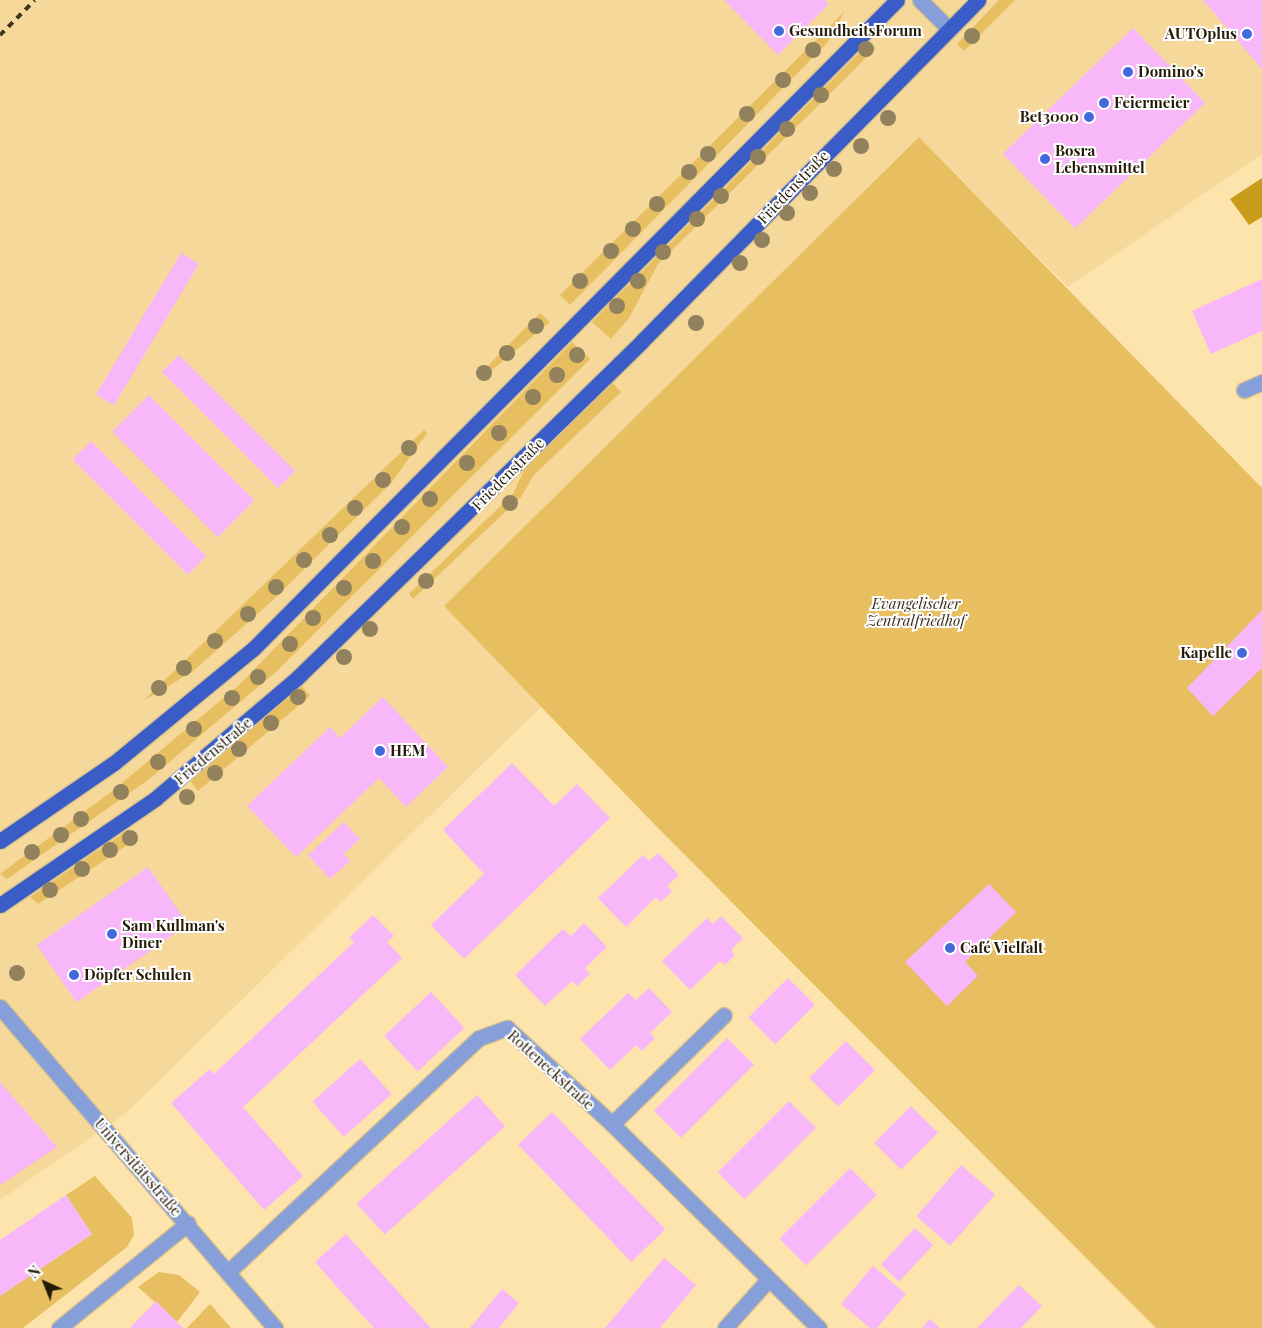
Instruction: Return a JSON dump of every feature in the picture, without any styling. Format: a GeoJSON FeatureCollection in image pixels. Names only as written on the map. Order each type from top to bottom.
{"type":"FeatureCollection","features":[{"type":"Feature","properties":{"kind":"main road"},"geometry":{"type":"LineString","coordinates":[[0,841],[122,757],[253,649],[897,0]]}},
{"type":"Feature","properties":{"kind":"main road","name":"Friedenstraße"},"geometry":{"type":"LineString","coordinates":[[0,905],[156,798],[297,678],[630,353],[978,0]]}},
{"type":"Feature","properties":{"kind":"street"},"geometry":{"type":"LineString","coordinates":[[920,0],[949,29]]}},
{"type":"Feature","properties":{"kind":"street"},"geometry":{"type":"LineString","coordinates":[[1244,390],[1262,382]]}},
{"type":"Feature","properties":{"kind":"street","name":"Universitätsstraße"},"geometry":{"type":"LineString","coordinates":[[0,1007],[188,1223],[275,1328]]}},
{"type":"Feature","properties":{"kind":"street"},"geometry":{"type":"LineString","coordinates":[[612,1124],[724,1014]]}},
{"type":"Feature","properties":{"kind":"street","name":"Rotteneckstraße"},"geometry":{"type":"LineString","coordinates":[[228,1272],[479,1038],[507,1028],[612,1124],[767,1281],[819,1328]]}},
{"type":"Feature","properties":{"kind":"street"},"geometry":{"type":"LineString","coordinates":[[59,1328],[188,1223]]}},
{"type":"Feature","properties":{"kind":"street"},"geometry":{"type":"LineString","coordinates":[[725,1328],[767,1281]]}},
{"type":"Feature","properties":{"kind":"shaded area"},"geometry":{"type":"Polygon","coordinates":[[[0,0],[1262,0],[1262,154],[1068,287],[919,137],[444,606],[541,707],[125,1114],[0,1200],[0,0]]]}},
{"type":"Feature","properties":{"kind":"shaded area"},"geometry":{"type":"Polygon","coordinates":[[[1262,178],[1262,217],[1249,225],[1230,199],[1262,178]]]}},
{"type":"Feature","properties":{"kind":"green space"},"geometry":{"type":"Polygon","coordinates":[[[999,0],[1015,0],[964,51],[957,44],[999,0]]]}},
{"type":"Feature","properties":{"kind":"green space"},"geometry":{"type":"Polygon","coordinates":[[[845,11],[827,43],[570,305],[560,295],[845,11]]]}},
{"type":"Feature","properties":{"kind":"green space"},"geometry":{"type":"Polygon","coordinates":[[[869,43],[876,48],[658,264],[629,318],[611,339],[592,322],[869,43]]]}},
{"type":"Feature","properties":{"kind":"green space","name":"Evangelischer Zentralfriedhof"},"geometry":{"type":"Polygon","coordinates":[[[919,137],[1262,488],[1262,1328],[1156,1328],[656,826],[444,606],[919,137]]]}},
{"type":"Feature","properties":{"kind":"green space"},"geometry":{"type":"Polygon","coordinates":[[[540,313],[550,322],[481,379],[478,376],[540,313]]]}},
{"type":"Feature","properties":{"kind":"green space"},"geometry":{"type":"Polygon","coordinates":[[[572,342],[590,359],[278,670],[148,780],[7,879],[0,874],[111,792],[240,684],[572,342]]]}},
{"type":"Feature","properties":{"kind":"green space"},"geometry":{"type":"Polygon","coordinates":[[[611,381],[621,392],[534,475],[521,497],[413,599],[409,594],[513,494],[525,468],[611,381]]]}},
{"type":"Feature","properties":{"kind":"green space"},"geometry":{"type":"Polygon","coordinates":[[[424,430],[427,433],[392,482],[272,601],[192,672],[143,701],[424,430]]]}},
{"type":"Feature","properties":{"kind":"green space"},"geometry":{"type":"Polygon","coordinates":[[[302,686],[310,696],[198,791],[189,779],[302,686]]]}},
{"type":"Feature","properties":{"kind":"green space"},"geometry":{"type":"Polygon","coordinates":[[[128,830],[138,838],[38,904],[30,897],[128,830]]]}},
{"type":"Feature","properties":{"kind":"green space"},"geometry":{"type":"Polygon","coordinates":[[[95,1176],[132,1218],[134,1235],[127,1247],[23,1328],[0,1328],[0,1296],[92,1234],[66,1195],[95,1176]]]}},
{"type":"Feature","properties":{"kind":"green space"},"geometry":{"type":"Polygon","coordinates":[[[159,1272],[179,1275],[200,1292],[177,1322],[138,1287],[159,1272]]]}},
{"type":"Feature","properties":{"kind":"green space"},"geometry":{"type":"Polygon","coordinates":[[[210,1304],[231,1328],[187,1328],[210,1304]]]}},
{"type":"Feature","properties":{"kind":"building","name":"GesundheitsForum"},"geometry":{"type":"Polygon","coordinates":[[[724,0],[825,0],[829,4],[778,55],[724,0]]]}},
{"type":"Feature","properties":{"kind":"building","name":"AUTOplus"},"geometry":{"type":"Polygon","coordinates":[[[1203,0],[1262,0],[1262,69],[1203,0]]]}},
{"type":"Feature","properties":{"kind":"building"},"geometry":{"type":"Polygon","coordinates":[[[1133,28],[1205,103],[1075,229],[1003,154],[1133,28]]]}},
{"type":"Feature","properties":{"kind":"building"},"geometry":{"type":"Polygon","coordinates":[[[181,253],[199,264],[114,405],[96,394],[181,253]]]}},
{"type":"Feature","properties":{"kind":"building"},"geometry":{"type":"Polygon","coordinates":[[[1262,279],[1262,331],[1211,354],[1192,311],[1262,279]]]}},
{"type":"Feature","properties":{"kind":"building"},"geometry":{"type":"Polygon","coordinates":[[[179,355],[295,471],[278,488],[162,372],[179,355]]]}},
{"type":"Feature","properties":{"kind":"building"},"geometry":{"type":"Polygon","coordinates":[[[149,395],[254,500],[218,537],[112,432],[149,395]]]}},
{"type":"Feature","properties":{"kind":"building"},"geometry":{"type":"Polygon","coordinates":[[[91,441],[206,556],[188,575],[73,459],[91,441]]]}},
{"type":"Feature","properties":{"kind":"building","name":"Kapelle"},"geometry":{"type":"Polygon","coordinates":[[[1262,610],[1262,668],[1213,716],[1187,688],[1262,610]]]}},
{"type":"Feature","properties":{"kind":"building"},"geometry":{"type":"Polygon","coordinates":[[[383,697],[448,767],[406,807],[379,778],[296,857],[247,806],[330,727],[340,738],[383,697]]]}},
{"type":"Feature","properties":{"kind":"building"},"geometry":{"type":"Polygon","coordinates":[[[512,763],[554,806],[577,784],[610,818],[464,959],[431,925],[484,874],[443,830],[512,763]]]}},
{"type":"Feature","properties":{"kind":"building"},"geometry":{"type":"Polygon","coordinates":[[[344,822],[360,839],[344,854],[350,861],[330,879],[308,855],[344,822]]]}},
{"type":"Feature","properties":{"kind":"building"},"geometry":{"type":"Polygon","coordinates":[[[658,853],[679,875],[667,886],[672,891],[661,902],[656,897],[626,927],[598,898],[643,855],[649,861],[658,853]]]}},
{"type":"Feature","properties":{"kind":"building","name":"Sam Kullman's Diner"},"geometry":{"type":"Polygon","coordinates":[[[148,867],[188,924],[77,1002],[37,945],[148,867]]]}},
{"type":"Feature","properties":{"kind":"building","name":"Café Vielfalt"},"geometry":{"type":"Polygon","coordinates":[[[989,884],[1016,912],[965,962],[978,976],[947,1006],[905,962],[989,884]]]}},
{"type":"Feature","properties":{"kind":"building"},"geometry":{"type":"Polygon","coordinates":[[[373,915],[394,936],[387,942],[402,958],[243,1107],[303,1176],[264,1210],[171,1103],[210,1069],[214,1074],[354,942],[349,938],[373,915]]]}},
{"type":"Feature","properties":{"kind":"building"},"geometry":{"type":"Polygon","coordinates":[[[721,916],[743,938],[731,950],[735,955],[725,965],[720,961],[690,990],[662,961],[707,918],[713,924],[721,916]]]}},
{"type":"Feature","properties":{"kind":"building"},"geometry":{"type":"Polygon","coordinates":[[[584,923],[607,947],[585,968],[590,974],[577,986],[572,981],[545,1006],[515,975],[563,929],[571,936],[584,923]]]}},
{"type":"Feature","properties":{"kind":"building"},"geometry":{"type":"Polygon","coordinates":[[[788,978],[815,1005],[775,1044],[748,1018],[788,978]]]}},
{"type":"Feature","properties":{"kind":"building"},"geometry":{"type":"Polygon","coordinates":[[[649,988],[672,1012],[650,1033],[655,1038],[642,1051],[636,1045],[610,1070],[580,1039],[628,993],[636,1000],[649,988]]]}},
{"type":"Feature","properties":{"kind":"building"},"geometry":{"type":"Polygon","coordinates":[[[431,992],[464,1028],[418,1071],[384,1036],[431,992]]]}},
{"type":"Feature","properties":{"kind":"building"},"geometry":{"type":"Polygon","coordinates":[[[727,1038],[754,1065],[681,1138],[654,1111],[727,1038]]]}},
{"type":"Feature","properties":{"kind":"building"},"geometry":{"type":"Polygon","coordinates":[[[846,1041],[875,1070],[838,1107],[809,1078],[846,1041]]]}},
{"type":"Feature","properties":{"kind":"building"},"geometry":{"type":"Polygon","coordinates":[[[360,1059],[391,1094],[344,1137],[312,1102],[360,1059]]]}},
{"type":"Feature","properties":{"kind":"building"},"geometry":{"type":"Polygon","coordinates":[[[0,1082],[57,1147],[0,1185],[0,1082]]]}},
{"type":"Feature","properties":{"kind":"building"},"geometry":{"type":"Polygon","coordinates":[[[477,1095],[505,1126],[385,1235],[357,1203],[477,1095]]]}},
{"type":"Feature","properties":{"kind":"building"},"geometry":{"type":"Polygon","coordinates":[[[789,1101],[816,1128],[744,1199],[718,1172],[789,1101]]]}},
{"type":"Feature","properties":{"kind":"building"},"geometry":{"type":"Polygon","coordinates":[[[911,1106],[938,1133],[901,1170],[874,1143],[911,1106]]]}},
{"type":"Feature","properties":{"kind":"building"},"geometry":{"type":"Polygon","coordinates":[[[552,1112],[665,1229],[631,1262],[518,1145],[552,1112]]]}},
{"type":"Feature","properties":{"kind":"building"},"geometry":{"type":"Polygon","coordinates":[[[961,1165],[995,1195],[950,1246],[916,1216],[961,1165]]]}},
{"type":"Feature","properties":{"kind":"building"},"geometry":{"type":"Polygon","coordinates":[[[850,1168],[877,1195],[806,1266],[779,1239],[850,1168]]]}},
{"type":"Feature","properties":{"kind":"building"},"geometry":{"type":"Polygon","coordinates":[[[66,1195],[92,1234],[0,1296],[0,1240],[66,1195]]]}},
{"type":"Feature","properties":{"kind":"building"},"geometry":{"type":"Polygon","coordinates":[[[915,1228],[933,1245],[899,1282],[881,1265],[915,1228]]]}},
{"type":"Feature","properties":{"kind":"building"},"geometry":{"type":"Polygon","coordinates":[[[346,1234],[431,1328],[374,1328],[361,1314],[315,1262],[346,1234]]]}},
{"type":"Feature","properties":{"kind":"building"},"geometry":{"type":"Polygon","coordinates":[[[664,1258],[696,1285],[660,1328],[605,1328],[664,1258]]]}},
{"type":"Feature","properties":{"kind":"building"},"geometry":{"type":"Polygon","coordinates":[[[873,1266],[906,1294],[877,1328],[870,1328],[841,1304],[873,1266]]]}},
{"type":"Feature","properties":{"kind":"building"},"geometry":{"type":"Polygon","coordinates":[[[1019,1285],[1042,1306],[1021,1328],[977,1328],[1019,1285]]]}},
{"type":"Feature","properties":{"kind":"building"},"geometry":{"type":"Polygon","coordinates":[[[502,1289],[519,1303],[499,1328],[470,1328],[502,1289]]]}},
{"type":"Feature","properties":{"kind":"building"},"geometry":{"type":"Polygon","coordinates":[[[156,1301],[183,1328],[130,1328],[156,1301]]]}},
{"type":"Feature","properties":{"kind":"building"},"geometry":{"type":"Polygon","coordinates":[[[930,1319],[940,1328],[922,1328],[930,1319]]]}},
{"type":"Feature","properties":{"kind":"railway"},"geometry":{"type":"LineString","coordinates":[[0,35],[35,0]]}},
{"type":"Feature","properties":{"kind":"place","name":"GesundheitsForum"},"geometry":{"type":"Point","coordinates":[779,31]}},
{"type":"Feature","properties":{"kind":"place","name":"AUTOplus"},"geometry":{"type":"Point","coordinates":[1247,34]}},
{"type":"Feature","properties":{"kind":"place","name":"Domino's"},"geometry":{"type":"Point","coordinates":[1128,72]}},
{"type":"Feature","properties":{"kind":"place","name":"Feiermeier"},"geometry":{"type":"Point","coordinates":[1104,103]}},
{"type":"Feature","properties":{"kind":"place","name":"Bet3000"},"geometry":{"type":"Point","coordinates":[1089,117]}},
{"type":"Feature","properties":{"kind":"place","name":"Bosra Lebensmittel"},"geometry":{"type":"Point","coordinates":[1045,159]}},
{"type":"Feature","properties":{"kind":"place","name":"Kapelle"},"geometry":{"type":"Point","coordinates":[1242,653]}},
{"type":"Feature","properties":{"kind":"place","name":"HEM"},"geometry":{"type":"Point","coordinates":[380,751]}},
{"type":"Feature","properties":{"kind":"place","name":"Sam Kullman's Diner"},"geometry":{"type":"Point","coordinates":[112,934]}},
{"type":"Feature","properties":{"kind":"place","name":"Café Vielfalt"},"geometry":{"type":"Point","coordinates":[950,948]}},
{"type":"Feature","properties":{"kind":"place","name":"Döpfer Schulen"},"geometry":{"type":"Point","coordinates":[74,975]}}]}
